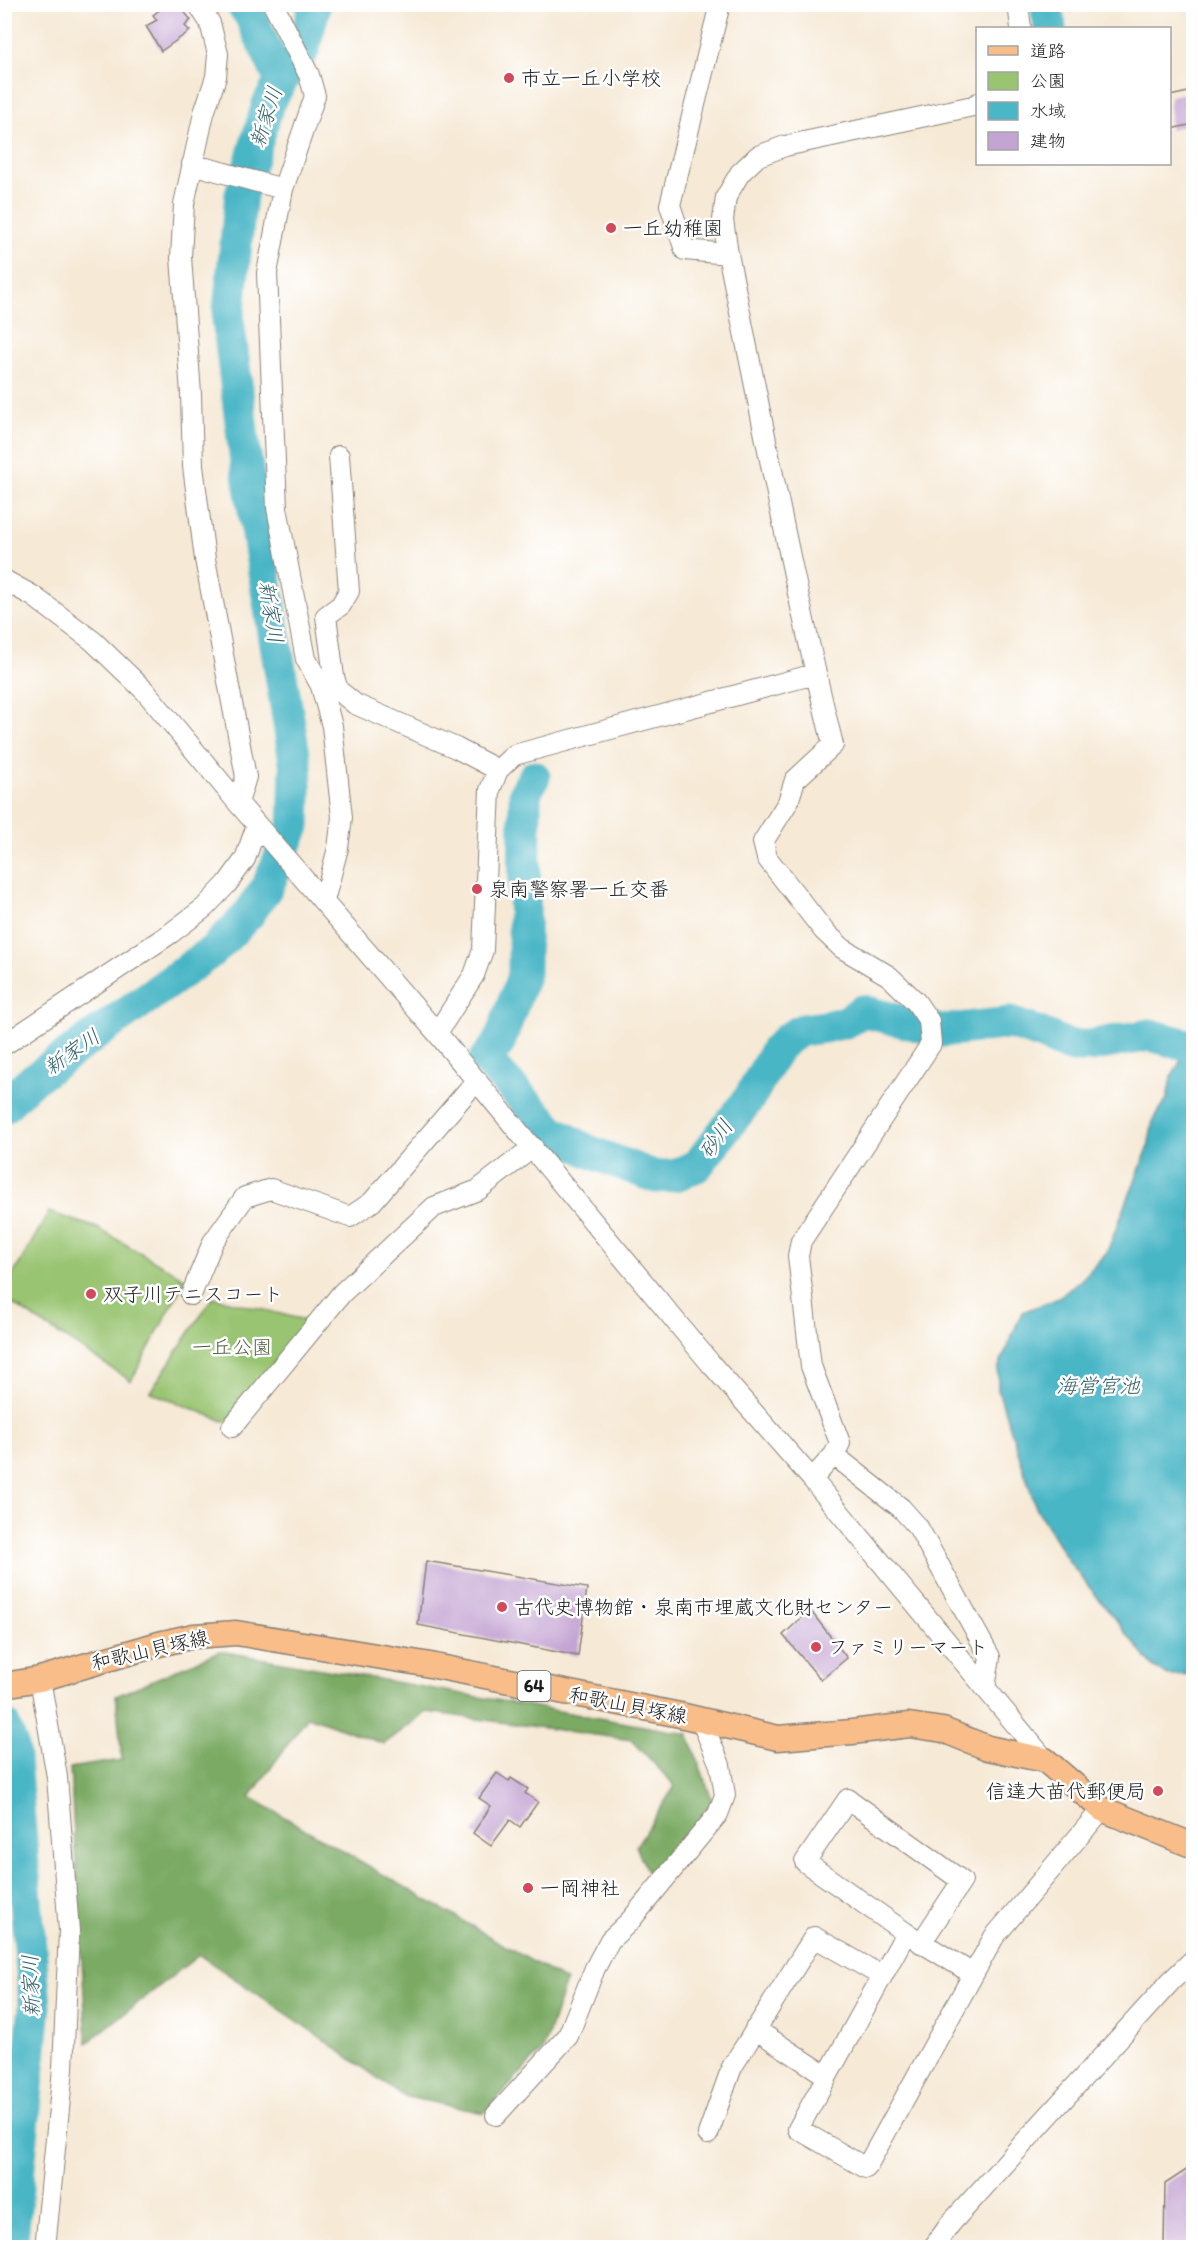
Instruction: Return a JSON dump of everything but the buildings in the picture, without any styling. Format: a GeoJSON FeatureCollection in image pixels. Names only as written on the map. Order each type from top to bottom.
{"type":"FeatureCollection","features":[{"type":"Feature","properties":{"kind":"main road","name":"和歌山貝塚線"},"geometry":{"type":"LineString","coordinates":[[22,1682],[167,1642],[194,1636],[236,1633],[425,1664],[701,1720],[778,1738],[909,1725],[943,1730],[988,1748],[1045,1760],[1102,1809],[1194,1846]]}},
{"type":"Feature","properties":{"kind":"street"},"geometry":{"type":"LineString","coordinates":[[198,4],[210,23],[218,54],[216,77],[204,113],[184,204],[182,257],[193,466],[205,559],[246,777],[238,803]]}},
{"type":"Feature","properties":{"kind":"street"},"geometry":{"type":"LineString","coordinates":[[273,4],[309,75],[315,96],[283,189],[272,236],[267,273],[277,508],[306,659],[321,686],[332,726],[342,817],[338,848],[324,901]]}},
{"type":"Feature","properties":{"kind":"street"},"geometry":{"type":"LineString","coordinates":[[720,4],[670,205],[685,250],[728,254]]}},
{"type":"Feature","properties":{"kind":"street"},"geometry":{"type":"LineString","coordinates":[[1018,4],[1022,27]]}},
{"type":"Feature","properties":{"kind":"street"},"geometry":{"type":"LineString","coordinates":[[812,1479],[834,1455],[840,1443],[811,1366],[798,1256],[801,1241],[931,1044],[930,1029],[916,1002],[890,976],[842,948],[824,930],[767,858],[763,842],[788,802],[795,780],[833,745],[815,674],[728,254],[723,220],[726,197],[740,173],[758,156],[785,146],[976,105]]}},
{"type":"Feature","properties":{"kind":"street"},"geometry":{"type":"LineString","coordinates":[[192,164],[283,189]]}},
{"type":"Feature","properties":{"kind":"street"},"geometry":{"type":"LineString","coordinates":[[339,456],[349,591],[341,605],[326,616],[334,677],[338,690],[355,704],[456,748],[498,770]]}},
{"type":"Feature","properties":{"kind":"street"},"geometry":{"type":"LineString","coordinates":[[4,580],[65,619],[117,662],[145,691],[238,803],[437,1032],[711,1364],[812,1479],[1045,1760]]}},
{"type":"Feature","properties":{"kind":"street"},"geometry":{"type":"LineString","coordinates":[[437,1032],[474,975],[483,950],[490,790],[498,770],[514,755],[815,674]]}},
{"type":"Feature","properties":{"kind":"street"},"geometry":{"type":"LineString","coordinates":[[4,1045],[171,933],[204,908],[227,884],[245,859],[257,825]]}},
{"type":"Feature","properties":{"kind":"street"},"geometry":{"type":"LineString","coordinates":[[191,1294],[213,1242],[245,1197],[271,1189],[350,1217],[372,1202],[477,1080]]}},
{"type":"Feature","properties":{"kind":"street"},"geometry":{"type":"LineString","coordinates":[[232,1427],[342,1293],[425,1215],[434,1207],[478,1190],[533,1147]]}},
{"type":"Feature","properties":{"kind":"street"},"geometry":{"type":"LineString","coordinates":[[834,1455],[901,1508],[918,1527],[990,1657],[985,1688]]}},
{"type":"Feature","properties":{"kind":"street"},"geometry":{"type":"LineString","coordinates":[[22,1682],[57,1777],[69,1931],[63,2069],[45,2247]]}},
{"type":"Feature","properties":{"kind":"street"},"geometry":{"type":"LineString","coordinates":[[496,2115],[568,2036],[595,1968],[610,1940],[630,1921],[718,1814],[725,1795],[720,1765],[701,1720]]}},
{"type":"Feature","properties":{"kind":"street"},"geometry":{"type":"LineString","coordinates":[[973,1974],[913,1938],[805,1862],[848,1799],[963,1881],[913,1938],[882,1976],[798,2129],[866,2168],[994,1937],[1102,1809]]}},
{"type":"Feature","properties":{"kind":"street"},"geometry":{"type":"LineString","coordinates":[[708,2134],[732,2067],[814,1937],[882,1976]]}},
{"type":"Feature","properties":{"kind":"street"},"geometry":{"type":"LineString","coordinates":[[933,2247],[951,2223],[1171,1981],[1194,1959]]}},
{"type":"Feature","properties":{"kind":"street"},"geometry":{"type":"LineString","coordinates":[[756,2029],[827,2076]]}},
{"type":"Feature","properties":{"kind":"green space","name":"双子川テニスコート"},"geometry":{"type":"Polygon","coordinates":[[[49,1212],[97,1228],[186,1279],[131,1381],[5,1299],[5,1289],[49,1212]]]}},
{"type":"Feature","properties":{"kind":"green space","name":"一丘公園"},"geometry":{"type":"Polygon","coordinates":[[[213,1297],[308,1321],[226,1422],[150,1392],[213,1297]]]}},
{"type":"Feature","properties":{"kind":"green space"},"geometry":{"type":"Polygon","coordinates":[[[220,1651],[688,1734],[713,1802],[651,1880],[636,1846],[675,1786],[632,1740],[427,1712],[384,1744],[308,1716],[250,1797],[566,1981],[544,2048],[484,2113],[403,2096],[199,1955],[87,2043],[70,1768],[122,1760],[116,1696],[220,1651]]]}},
{"type":"Feature","properties":{"kind":"water","name":"海営宮池"},"geometry":{"type":"Polygon","coordinates":[[[1193,1049],[1194,1674],[1168,1675],[1154,1668],[1070,1563],[1036,1508],[998,1390],[998,1369],[1022,1312],[1054,1300],[1066,1292],[1083,1278],[1107,1252],[1148,1148],[1153,1120],[1167,1099],[1171,1078],[1182,1058],[1193,1049]]]}},
{"type":"Feature","properties":{"kind":"waterway","name":"新家川"},"geometry":{"type":"LineString","coordinates":[[242,4],[250,15],[281,81]]}},
{"type":"Feature","properties":{"kind":"waterway","name":"新家川"},"geometry":{"type":"LineString","coordinates":[[4,1107],[28,1083],[214,950],[248,915],[267,887],[294,826],[296,767],[246,462],[228,319],[241,195],[268,104],[303,50],[315,4]]}},
{"type":"Feature","properties":{"kind":"waterway","name":"砂川"},"geometry":{"type":"LineString","coordinates":[[1046,4],[1050,27]]}},
{"type":"Feature","properties":{"kind":"waterway","name":"砂川"},"geometry":{"type":"LineString","coordinates":[[534,777],[525,793],[524,973],[499,1043],[485,1059],[553,1131],[588,1151],[656,1177],[676,1175],[697,1166],[750,1097],[776,1050],[788,1038],[802,1030],[846,1022],[862,1011],[941,1031],[1010,1023],[1069,1046],[1089,1046],[1150,1035],[1194,1047]]}},
{"type":"Feature","properties":{"kind":"waterway","name":"新家川"},"geometry":{"type":"LineString","coordinates":[[4,1725],[13,1748],[35,2006],[11,2248]]}},
{"type":"Feature","properties":{"kind":"place","name":"市立一丘小学校"},"geometry":{"type":"Point","coordinates":[509,78]}},
{"type":"Feature","properties":{"kind":"place","name":"一丘幼稚園"},"geometry":{"type":"Point","coordinates":[611,228]}},
{"type":"Feature","properties":{"kind":"place","name":"泉南警察署一丘交番"},"geometry":{"type":"Point","coordinates":[477,889]}},
{"type":"Feature","properties":{"kind":"place","name":"双子川テニスコート"},"geometry":{"type":"Point","coordinates":[91,1294]}},
{"type":"Feature","properties":{"kind":"place","name":"古代史博物館・泉南市埋蔵文化財センター"},"geometry":{"type":"Point","coordinates":[502,1607]}},
{"type":"Feature","properties":{"kind":"place","name":"ファミリーマート"},"geometry":{"type":"Point","coordinates":[816,1647]}},
{"type":"Feature","properties":{"kind":"place","name":"信達大苗代郵便局"},"geometry":{"type":"Point","coordinates":[1158,1791]}},
{"type":"Feature","properties":{"kind":"place","name":"一岡神社"},"geometry":{"type":"Point","coordinates":[528,1888]}}]}
